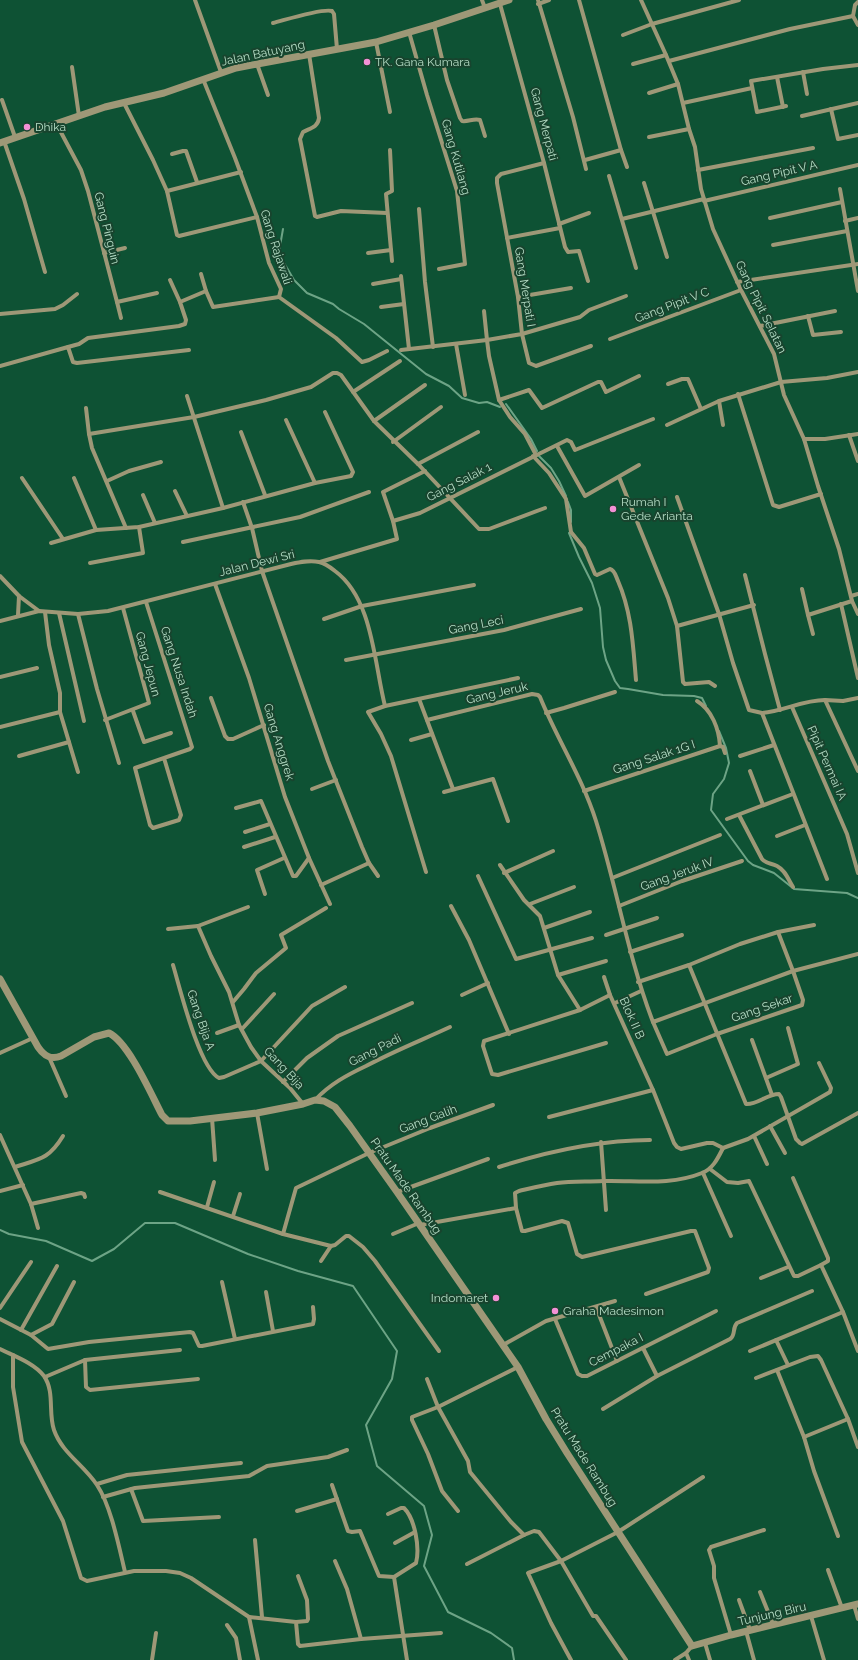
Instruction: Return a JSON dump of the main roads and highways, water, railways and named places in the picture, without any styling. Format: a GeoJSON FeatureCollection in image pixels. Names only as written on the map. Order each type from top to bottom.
{"type":"FeatureCollection","features":[{"type":"Feature","properties":{"kind":"waterway"},"geometry":{"type":"LineString","coordinates":[[283,229],[280,256],[294,280],[307,293],[333,304],[364,324],[426,374],[449,386],[462,398],[479,403],[487,402],[500,407]]}},
{"type":"Feature","properties":{"kind":"waterway"},"geometry":{"type":"LineString","coordinates":[[506,404],[531,439],[537,451]]}},
{"type":"Feature","properties":{"kind":"waterway"},"geometry":{"type":"LineString","coordinates":[[539,456],[551,468],[566,496]]}},
{"type":"Feature","properties":{"kind":"waterway"},"geometry":{"type":"LineString","coordinates":[[568,502],[571,510],[571,522]]}},
{"type":"Feature","properties":{"kind":"waterway"},"geometry":{"type":"LineString","coordinates":[[569,533],[592,583],[600,608],[603,647],[606,660],[615,681],[620,688],[663,695],[694,696],[702,698],[706,706]]}},
{"type":"Feature","properties":{"kind":"waterway"},"geometry":{"type":"LineString","coordinates":[[719,731],[726,748],[729,763],[724,779],[713,794],[711,810],[748,861],[753,865],[774,873],[794,889],[847,893],[858,898]]}},
{"type":"Feature","properties":{"kind":"waterway"},"geometry":{"type":"LineString","coordinates":[[0,1230],[9,1234],[46,1241],[92,1261],[114,1249],[145,1223],[175,1223],[248,1254],[298,1271],[353,1286],[397,1351],[392,1379],[366,1425],[377,1466],[424,1506],[432,1535],[424,1566],[448,1612],[491,1633],[512,1648],[514,1660]]}},
{"type":"Feature","properties":{"kind":"place","name":"TK. Gana Kumara"},"geometry":{"type":"Point","coordinates":[367,62]}},
{"type":"Feature","properties":{"kind":"place","name":"Dhika"},"geometry":{"type":"Point","coordinates":[27,127]}},
{"type":"Feature","properties":{"kind":"place","name":"Rumah I Gede Arianta"},"geometry":{"type":"Point","coordinates":[613,509]}},
{"type":"Feature","properties":{"kind":"place","name":"Indomaret"},"geometry":{"type":"Point","coordinates":[496,1298]}},
{"type":"Feature","properties":{"kind":"place","name":"Graha Madesimon"},"geometry":{"type":"Point","coordinates":[555,1311]}}]}
